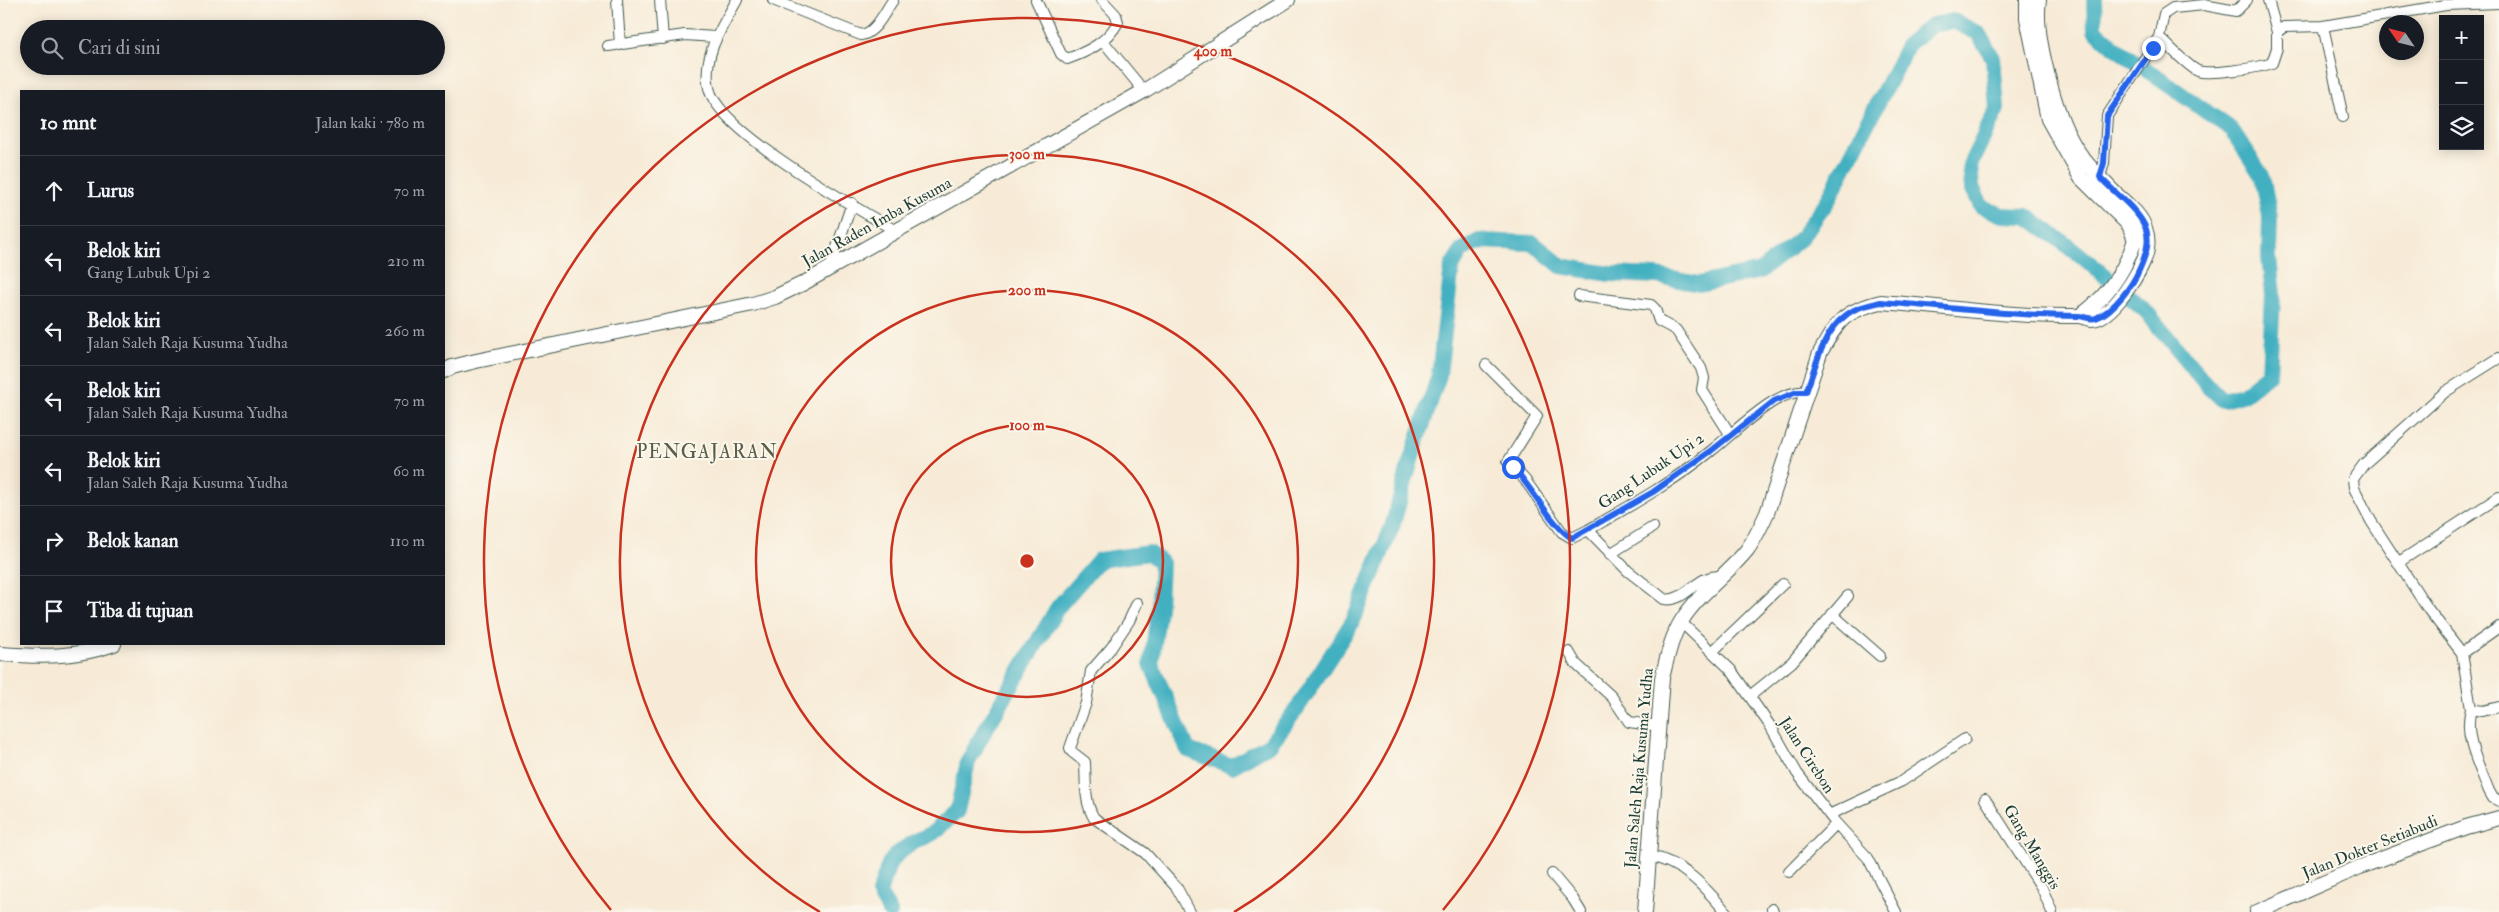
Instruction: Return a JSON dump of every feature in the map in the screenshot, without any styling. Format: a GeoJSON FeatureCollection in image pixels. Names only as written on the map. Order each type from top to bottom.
{"type":"FeatureCollection","features":[{"type":"Feature","properties":{"kind":"street"},"geometry":{"type":"LineString","coordinates":[[617,0],[620,45]]}},
{"type":"Feature","properties":{"kind":"street"},"geometry":{"type":"LineString","coordinates":[[660,0],[663,39]]}},
{"type":"Feature","properties":{"kind":"street"},"geometry":{"type":"LineString","coordinates":[[737,0],[715,37],[709,64],[709,86],[712,99],[720,110],[758,144],[896,230]]}},
{"type":"Feature","properties":{"kind":"street"},"geometry":{"type":"LineString","coordinates":[[773,0],[790,3],[861,35],[873,29],[893,0]]}},
{"type":"Feature","properties":{"kind":"street"},"geometry":{"type":"LineString","coordinates":[[1036,0],[1064,58],[1077,55],[1103,41],[1114,30],[1118,22],[1116,15],[1102,0]]}},
{"type":"Feature","properties":{"kind":"street","name":"Jalan Raden Imba Kusuma"},"geometry":{"type":"LineString","coordinates":[[445,370],[476,361],[753,304],[775,297],[1144,91],[1288,0]]}},
{"type":"Feature","properties":{"kind":"street"},"geometry":{"type":"LineString","coordinates":[[2027,0],[2027,18],[2048,119],[2081,178],[2132,229],[2135,240],[2125,267],[2108,290],[2080,316]]}},
{"type":"Feature","properties":{"kind":"street","name":"Jalan Saleh Raja Kusuma Yudha"},"geometry":{"type":"LineString","coordinates":[[1645,912],[1662,678],[1670,645],[1681,622],[1694,603],[1747,550],[1759,532],[1820,354],[1832,332],[1844,316],[1861,307],[1881,302],[2044,316],[2096,318],[2117,302],[2138,273],[2146,253],[2148,237],[2146,228],[2132,208],[2100,177],[2075,147],[2066,130],[2038,32],[2039,0]]}},
{"type":"Feature","properties":{"kind":"street"},"geometry":{"type":"LineString","coordinates":[[2100,177],[2104,163],[2107,116],[2153,48],[2159,37],[2164,14],[2173,8],[2210,5],[2236,11],[2247,0]]}},
{"type":"Feature","properties":{"kind":"street"},"geometry":{"type":"LineString","coordinates":[[2159,37],[2191,67],[2198,71],[2213,73],[2272,63],[2277,48],[2277,32],[2276,22],[2268,0]]}},
{"type":"Feature","properties":{"kind":"street"},"geometry":{"type":"LineString","coordinates":[[2277,32],[2284,26],[2323,26],[2446,5],[2498,2]]}},
{"type":"Feature","properties":{"kind":"street"},"geometry":{"type":"LineString","coordinates":[[2323,26],[2343,117]]}},
{"type":"Feature","properties":{"kind":"street"},"geometry":{"type":"LineString","coordinates":[[608,46],[685,35],[715,37]]}},
{"type":"Feature","properties":{"kind":"street"},"geometry":{"type":"LineString","coordinates":[[1103,41],[1144,91]]}},
{"type":"Feature","properties":{"kind":"street"},"geometry":{"type":"LineString","coordinates":[[830,268],[852,203]]}},
{"type":"Feature","properties":{"kind":"street"},"geometry":{"type":"LineString","coordinates":[[1579,296],[1651,305],[1655,309],[1659,322],[1676,330],[1701,368],[1704,378],[1702,390],[1730,434]]}},
{"type":"Feature","properties":{"kind":"street"},"geometry":{"type":"LineString","coordinates":[[2499,358],[2446,392],[2357,470],[2353,479],[2354,488],[2370,521],[2399,562],[2428,610],[2462,653],[2471,709],[2468,721],[2468,734],[2489,791],[2493,798],[2499,802]]}},
{"type":"Feature","properties":{"kind":"street","name":"Gang Lubuk Upi 2"},"geometry":{"type":"LineString","coordinates":[[1486,364],[1537,416],[1509,459],[1510,464],[1526,480],[1562,532],[1572,538],[1653,492],[1711,451],[1730,434],[1774,401],[1797,392],[1806,392]]}},
{"type":"Feature","properties":{"kind":"street"},"geometry":{"type":"LineString","coordinates":[[2399,562],[2499,497]]}},
{"type":"Feature","properties":{"kind":"street"},"geometry":{"type":"LineString","coordinates":[[1610,554],[1653,527]]}},
{"type":"Feature","properties":{"kind":"street"},"geometry":{"type":"LineString","coordinates":[[1588,530],[1628,571],[1664,599],[1675,598],[1702,581],[1716,575],[1722,577]]}},
{"type":"Feature","properties":{"kind":"street"},"geometry":{"type":"LineString","coordinates":[[1713,651],[1783,584]]}},
{"type":"Feature","properties":{"kind":"street"},"geometry":{"type":"LineString","coordinates":[[1750,696],[1787,667],[1848,596]]}},
{"type":"Feature","properties":{"kind":"street"},"geometry":{"type":"LineString","coordinates":[[1137,603],[1130,621],[1116,642],[1091,671],[1086,703],[1070,748],[1072,752],[1085,762],[1086,791],[1090,810],[1094,818],[1145,854],[1177,888],[1190,912]]}},
{"type":"Feature","properties":{"kind":"street"},"geometry":{"type":"LineString","coordinates":[[1832,614],[1880,656]]}},
{"type":"Feature","properties":{"kind":"street","name":"Jalan Cirebon"},"geometry":{"type":"LineString","coordinates":[[1681,622],[1713,651],[1750,696],[1797,773],[1836,824],[1868,858],[1896,912]]}},
{"type":"Feature","properties":{"kind":"street"},"geometry":{"type":"LineString","coordinates":[[2462,653],[2499,627]]}},
{"type":"Feature","properties":{"kind":"street"},"geometry":{"type":"LineString","coordinates":[[0,654],[58,657],[92,652],[111,645]]}},
{"type":"Feature","properties":{"kind":"street"},"geometry":{"type":"LineString","coordinates":[[1569,652],[1576,664],[1612,697],[1628,722],[1659,726]]}},
{"type":"Feature","properties":{"kind":"street"},"geometry":{"type":"LineString","coordinates":[[2471,709],[2482,711],[2499,707]]}},
{"type":"Feature","properties":{"kind":"street"},"geometry":{"type":"LineString","coordinates":[[1829,815],[1902,781],[1965,739]]}},
{"type":"Feature","properties":{"kind":"street","name":"Gang Manggis"},"geometry":{"type":"LineString","coordinates":[[1985,798],[2042,888],[2052,912]]}},
{"type":"Feature","properties":{"kind":"street","name":"Jalan Dokter Setiabudi"},"geometry":{"type":"LineString","coordinates":[[2256,912],[2360,866],[2466,827],[2499,818]]}},
{"type":"Feature","properties":{"kind":"street"},"geometry":{"type":"LineString","coordinates":[[1789,872],[1836,824]]}},
{"type":"Feature","properties":{"kind":"street"},"geometry":{"type":"LineString","coordinates":[[1648,856],[1657,857],[1699,881],[1726,912]]}},
{"type":"Feature","properties":{"kind":"street"},"geometry":{"type":"LineString","coordinates":[[1552,874],[1573,899],[1581,912]]}},
{"type":"Feature","properties":{"kind":"waterway"},"geometry":{"type":"LineString","coordinates":[[890,912],[879,893],[889,864],[896,855],[912,843],[933,833],[957,811],[968,762],[980,739],[1058,607],[1099,560],[1149,553],[1161,562],[1159,608],[1151,664],[1188,750],[1232,766],[1270,744],[1296,710],[1353,621],[1392,527],[1411,460],[1439,375],[1452,266],[1462,250],[1479,241],[1533,243],[1561,266],[1610,274],[1657,276],[1699,284],[1760,271],[1800,239],[1827,202],[1908,44],[1932,25],[1953,21],[1978,33],[1993,58],[1997,109],[1970,165],[1972,187],[1981,206],[2002,215],[2027,216],[2079,254],[2145,310],[2205,383],[2223,400],[2242,395],[2269,374],[2273,295],[2269,257],[2270,216],[2262,176],[2231,129],[2114,47],[2095,30],[2094,0]]}},
{"type":"Feature","properties":{"kind":"district","name":"PENGAJARAN"},"geometry":{"type":"Point","coordinates":[707,452]}},
{"type":"Feature","properties":{"kind":"route"},"geometry":{"type":"LineString","coordinates":[[1513,467],[1526,480],[1562,532],[1572,538],[1653,492],[1711,451],[1730,434],[1774,401],[1797,392],[1806,392],[1820,354],[1832,332],[1844,316],[1861,307],[1881,302],[1932,308],[2044,316],[2080,316],[2091,319],[2103,314],[2117,302],[2138,273],[2148,244],[2146,228],[2142,220],[2100,177],[2104,163],[2107,116],[2153,48]]}}]}
